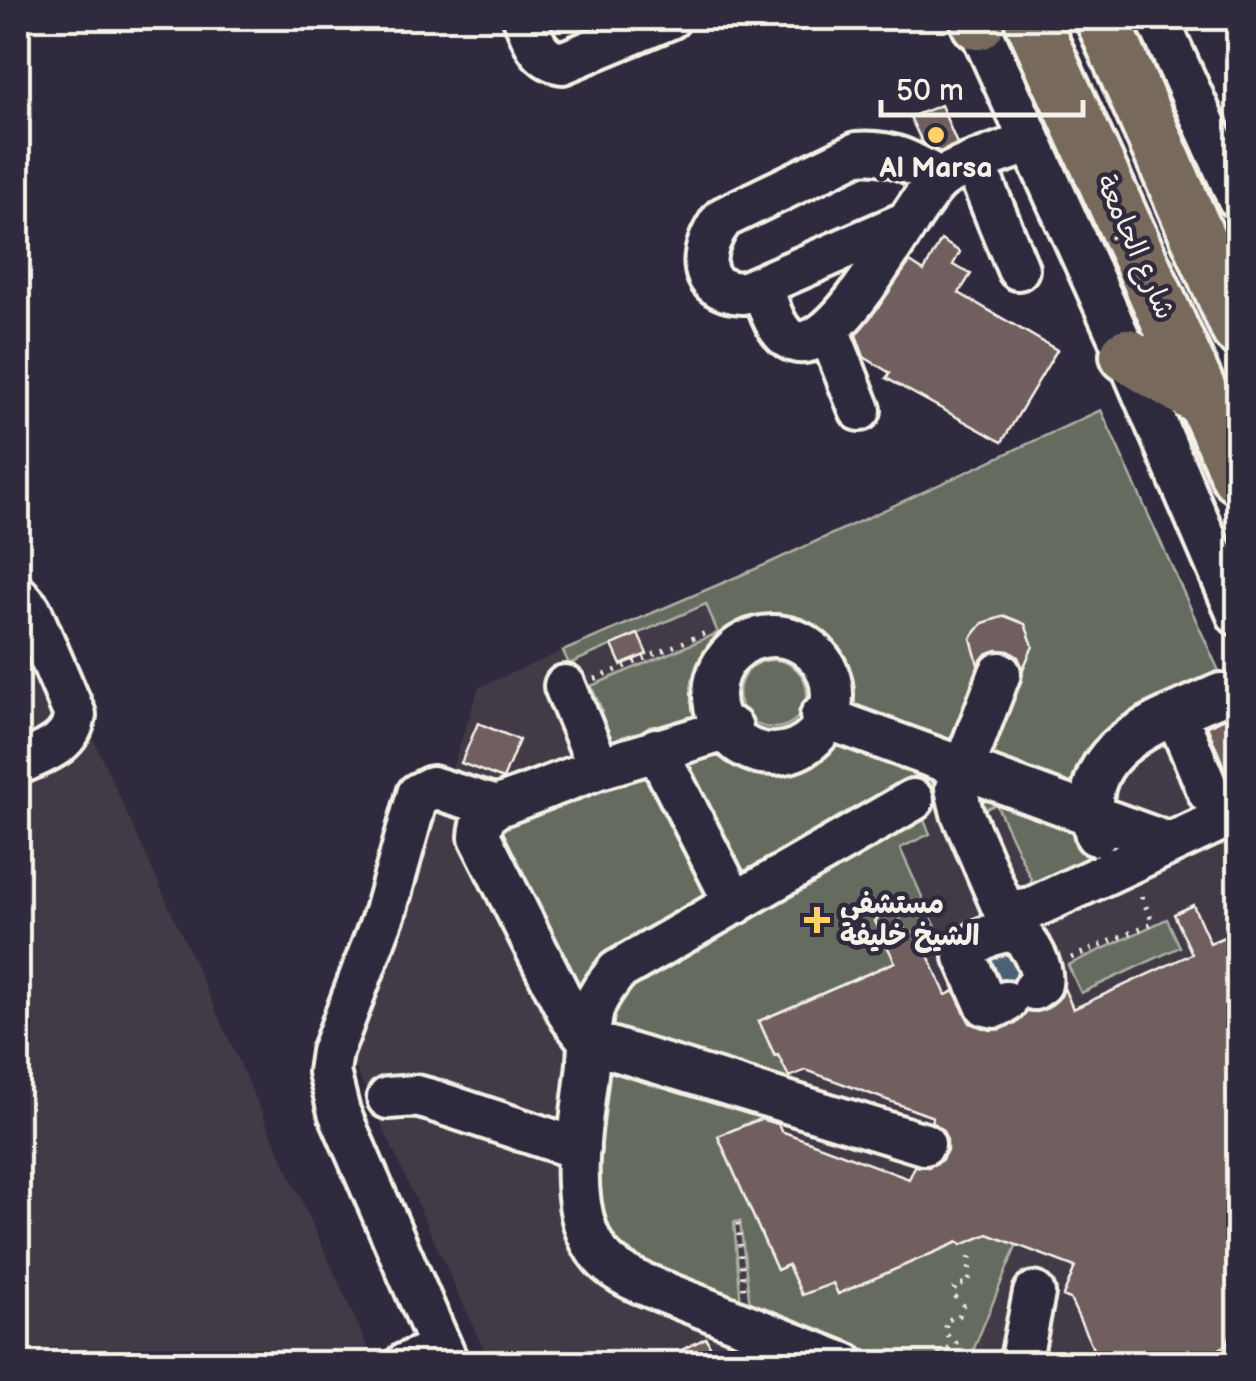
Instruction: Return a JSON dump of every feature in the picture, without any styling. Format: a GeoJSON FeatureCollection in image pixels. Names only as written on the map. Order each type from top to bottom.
{"type":"FeatureCollection","features":[{"type":"Feature","properties":{"kind":"main road","name":"شارع الجامعة"},"geometry":{"type":"LineString","coordinates":[[1031,18],[1238,476]]}},
{"type":"Feature","properties":{"kind":"main road"},"geometry":{"type":"LineString","coordinates":[[1102,18],[1238,330]]}},
{"type":"Feature","properties":{"kind":"main road"},"geometry":{"type":"LineString","coordinates":[[1069,102],[1090,95],[1104,100],[1166,224],[1178,239],[1208,262]]}},
{"type":"Feature","properties":{"kind":"main road"},"geometry":{"type":"LineString","coordinates":[[1127,355],[1205,402]]}},
{"type":"Feature","properties":{"kind":"street"},"geometry":{"type":"LineString","coordinates":[[524,18],[540,52],[549,60],[562,62],[670,18]]}},
{"type":"Feature","properties":{"kind":"street"},"geometry":{"type":"LineString","coordinates":[[1157,18],[1229,152],[1238,198]]}},
{"type":"Feature","properties":{"kind":"street"},"geometry":{"type":"LineString","coordinates":[[977,19],[1238,615]]}},
{"type":"Feature","properties":{"kind":"street"},"geometry":{"type":"LineString","coordinates":[[763,286],[775,327],[800,342],[816,340],[829,332],[909,221],[958,171],[1031,142]]}},
{"type":"Feature","properties":{"kind":"street"},"geometry":{"type":"LineString","coordinates":[[909,221],[743,294],[728,293],[714,286],[707,274],[705,253],[711,234],[723,218],[857,153],[877,151],[958,171],[1018,269]]}},
{"type":"Feature","properties":{"kind":"street"},"geometry":{"type":"LineString","coordinates":[[829,332],[860,410]]}},
{"type":"Feature","properties":{"kind":"street"},"geometry":{"type":"LineString","coordinates":[[18,596],[30,610],[75,716],[73,730],[64,741],[18,764]]}},
{"type":"Feature","properties":{"kind":"street"},"geometry":{"type":"LineString","coordinates":[[766,636],[784,637],[815,653],[826,668],[832,702],[818,733],[789,752],[772,754],[754,750],[729,729],[718,714],[715,697],[723,663],[750,640],[766,636]]}},
{"type":"Feature","properties":{"kind":"street"},"geometry":{"type":"LineString","coordinates":[[1000,673],[956,788],[996,897],[1011,921],[1023,936],[1027,987],[994,1007],[986,1005],[965,957],[972,945],[1011,921],[1032,908],[1228,818],[1176,714]]}},
{"type":"Feature","properties":{"kind":"street"},"geometry":{"type":"LineString","coordinates":[[565,686],[599,768]]}},
{"type":"Feature","properties":{"kind":"street"},"geometry":{"type":"LineString","coordinates":[[1116,868],[1090,812],[1108,756],[1118,746],[1176,714],[1222,694]]}},
{"type":"Feature","properties":{"kind":"street"},"geometry":{"type":"LineString","coordinates":[[824,718],[1168,843]]}},
{"type":"Feature","properties":{"kind":"street"},"geometry":{"type":"LineString","coordinates":[[729,729],[599,768],[496,807],[480,824],[480,837],[570,1016],[590,1042],[924,1144]]}},
{"type":"Feature","properties":{"kind":"street"},"geometry":{"type":"LineString","coordinates":[[656,749],[735,904]]}},
{"type":"Feature","properties":{"kind":"street"},"geometry":{"type":"LineString","coordinates":[[431,1358],[339,1112],[330,1072],[332,1052],[396,880],[418,794],[432,787],[496,807]]}},
{"type":"Feature","properties":{"kind":"street"},"geometry":{"type":"LineString","coordinates":[[845,1364],[618,1273],[599,1256],[581,1210],[580,1150],[593,1010],[617,970],[913,800]]}},
{"type":"Feature","properties":{"kind":"street"},"geometry":{"type":"LineString","coordinates":[[388,1098],[416,1096],[431,1100],[580,1150]]}},
{"type":"Feature","properties":{"kind":"street"},"geometry":{"type":"LineString","coordinates":[[1020,1364],[1034,1294]]}},
{"type":"Feature","properties":{"kind":"path"},"geometry":{"type":"LineString","coordinates":[[582,726],[597,707],[588,688],[590,682],[708,632]]}},
{"type":"Feature","properties":{"kind":"path"},"geometry":{"type":"LineString","coordinates":[[1027,987],[1153,923],[1116,868]]}},
{"type":"Feature","properties":{"kind":"path"},"geometry":{"type":"LineString","coordinates":[[738,1223],[747,1324]]}},
{"type":"Feature","properties":{"kind":"path"},"geometry":{"type":"LineString","coordinates":[[936,1364],[938,1353],[956,1343],[947,1335],[944,1322],[962,1311],[952,1293],[958,1284],[970,1281],[970,1253]]}},
{"type":"Feature","properties":{"kind":"shaded area","name":"مستشفى الشيخ خليفة"},"geometry":{"type":"Polygon","coordinates":[[[1101,410],[1238,714],[1238,1363],[490,1363],[347,1049],[445,790],[479,687],[767,564],[1101,410]]]}},
{"type":"Feature","properties":{"kind":"shaded area"},"geometry":{"type":"Polygon","coordinates":[[[18,572],[370,1352],[344,1363],[18,1363],[18,572]]]}},
{"type":"Feature","properties":{"kind":"green space"},"geometry":{"type":"Polygon","coordinates":[[[1101,410],[1224,682],[1074,797],[970,760],[1004,672],[1023,669],[1006,616],[983,623],[971,638],[978,665],[996,672],[963,755],[837,707],[832,672],[816,648],[792,636],[765,634],[741,641],[721,659],[712,685],[718,719],[612,742],[603,738],[592,719],[602,710],[591,686],[718,633],[706,604],[569,664],[563,651],[767,564],[1101,410]]]}},
{"type":"Feature","properties":{"kind":"green space"},"geometry":{"type":"Polygon","coordinates":[[[773,660],[786,662],[797,670],[805,681],[805,707],[797,718],[786,726],[773,728],[760,726],[749,718],[741,707],[739,694],[741,681],[749,670],[760,662],[773,660]]]}},
{"type":"Feature","properties":{"kind":"green space"},"geometry":{"type":"Polygon","coordinates":[[[827,727],[934,777],[932,783],[747,890],[670,753],[739,744],[762,755],[791,753],[806,747],[827,727]]]}},
{"type":"Feature","properties":{"kind":"green space"},"geometry":{"type":"Polygon","coordinates":[[[654,759],[721,891],[588,1013],[485,831],[654,759]]]}},
{"type":"Feature","properties":{"kind":"green space"},"geometry":{"type":"Polygon","coordinates":[[[971,792],[1061,811],[1091,851],[1088,865],[1037,892],[996,804],[973,815],[971,792]]]}},
{"type":"Feature","properties":{"kind":"green space"},"geometry":{"type":"Polygon","coordinates":[[[917,804],[930,834],[900,848],[942,941],[917,952],[895,911],[875,921],[895,962],[759,1021],[774,1056],[786,1052],[789,1077],[773,1092],[610,1043],[601,1003],[917,804]]]}},
{"type":"Feature","properties":{"kind":"green space"},"geometry":{"type":"Polygon","coordinates":[[[1167,919],[1180,947],[1081,993],[1068,965],[1167,919]]]}},
{"type":"Feature","properties":{"kind":"green space"},"geometry":{"type":"Polygon","coordinates":[[[594,1061],[760,1099],[765,1125],[756,1129],[752,1121],[718,1137],[777,1270],[788,1265],[802,1295],[833,1283],[839,1294],[958,1242],[961,1245],[988,1234],[1017,1244],[968,1363],[938,1363],[940,1354],[950,1351],[943,1350],[938,1353],[936,1363],[856,1363],[752,1322],[740,1221],[734,1222],[742,1317],[641,1279],[590,1226],[594,1061]]]}},
{"type":"Feature","properties":{"kind":"water"},"geometry":{"type":"Polygon","coordinates":[[[1010,953],[1018,962],[1018,972],[1011,984],[997,985],[986,963],[996,954],[1010,953]]]}},
{"type":"Feature","properties":{"kind":"building","name":"Al Marsa"},"geometry":{"type":"Polygon","coordinates":[[[941,105],[957,144],[940,152],[922,142],[910,117],[941,105]]]}},
{"type":"Feature","properties":{"kind":"building"},"geometry":{"type":"Polygon","coordinates":[[[941,240],[960,252],[953,265],[971,274],[959,293],[1057,350],[1002,442],[886,378],[890,373],[864,357],[856,335],[910,262],[924,271],[941,240]]]}},
{"type":"Feature","properties":{"kind":"building"},"geometry":{"type":"Polygon","coordinates":[[[1005,616],[1025,624],[1033,646],[1023,669],[1018,657],[1009,651],[986,654],[978,664],[971,638],[983,623],[1005,616]]]}},
{"type":"Feature","properties":{"kind":"building"},"geometry":{"type":"Polygon","coordinates":[[[638,634],[647,654],[621,665],[612,645],[638,634]]]}},
{"type":"Feature","properties":{"kind":"building"},"geometry":{"type":"Polygon","coordinates":[[[1232,715],[1238,729],[1238,772],[1228,777],[1207,726],[1232,715]]]}},
{"type":"Feature","properties":{"kind":"building"},"geometry":{"type":"Polygon","coordinates":[[[478,723],[519,740],[503,779],[461,763],[478,723]]]}},
{"type":"Feature","properties":{"kind":"building"},"geometry":{"type":"Polygon","coordinates":[[[1193,905],[1210,943],[1238,931],[1238,1315],[1227,1344],[1198,1364],[1100,1364],[1070,1299],[1063,1296],[1075,1267],[988,1234],[961,1245],[958,1242],[838,1294],[833,1283],[802,1295],[788,1265],[777,1270],[718,1136],[760,1119],[778,1124],[781,1131],[909,1179],[915,1166],[928,1167],[941,1161],[947,1150],[947,1140],[942,1129],[931,1121],[933,1117],[806,1070],[789,1077],[759,1021],[895,962],[875,921],[883,912],[895,911],[908,936],[917,931],[946,995],[954,991],[970,1023],[991,1030],[1016,1024],[1027,1011],[1048,1008],[1064,988],[1073,1009],[1192,954],[1174,914],[1193,905]]]}},
{"type":"Feature","properties":{"kind":"building"},"geometry":{"type":"Polygon","coordinates":[[[706,1338],[719,1364],[653,1364],[706,1338]]]}},
{"type":"Feature","properties":{"kind":"place","name":"Al Marsa"},"geometry":{"type":"Point","coordinates":[936,135]}},
{"type":"Feature","properties":{"kind":"place","name":"مستشفى الشيخ خليفة"},"geometry":{"type":"Point","coordinates":[817,920]}}]}
